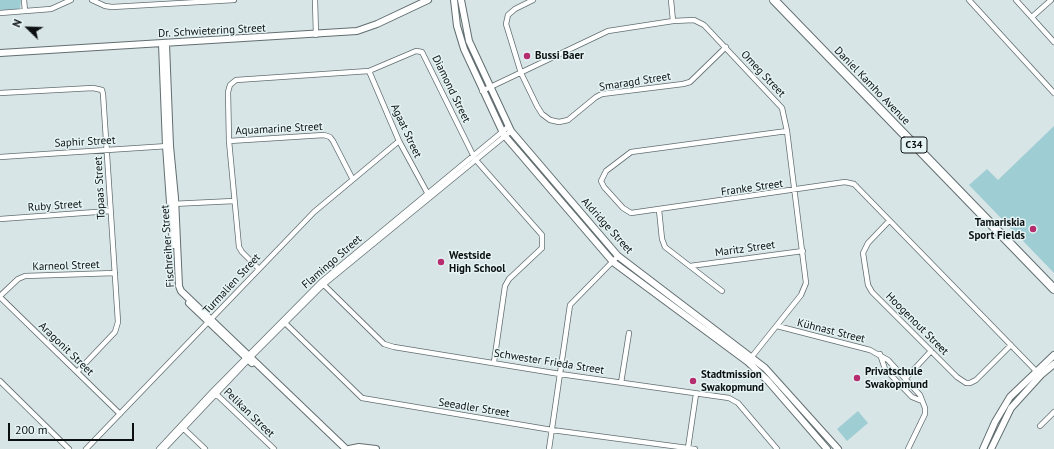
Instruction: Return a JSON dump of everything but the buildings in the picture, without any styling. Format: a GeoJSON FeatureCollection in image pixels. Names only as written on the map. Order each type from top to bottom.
{"type":"FeatureCollection","features":[{"type":"Feature","properties":{"kind":"main road","name":"Daniel Kamho Avenue"},"geometry":{"type":"LineString","coordinates":[[774,0],[1054,289]]}},
{"type":"Feature","properties":{"kind":"street"},"geometry":{"type":"LineString","coordinates":[[24,0],[25,11]]}},
{"type":"Feature","properties":{"kind":"street"},"geometry":{"type":"LineString","coordinates":[[0,13],[52,9],[71,0]]}},
{"type":"Feature","properties":{"kind":"street"},"geometry":{"type":"LineString","coordinates":[[92,0],[105,6],[112,7],[234,0]]}},
{"type":"Feature","properties":{"kind":"street"},"geometry":{"type":"LineString","coordinates":[[315,0],[316,35]]}},
{"type":"Feature","properties":{"kind":"street","name":"Dr. Schwietering Street"},"geometry":{"type":"LineString","coordinates":[[0,53],[316,35],[356,31],[367,28],[428,0]]}},
{"type":"Feature","properties":{"kind":"street","name":"Dr. Schwietering Street"},"geometry":{"type":"LineString","coordinates":[[420,4],[434,0]]}},
{"type":"Feature","properties":{"kind":"street","name":"Aldridge Street"},"geometry":{"type":"LineString","coordinates":[[454,0],[460,38],[482,91],[503,133],[612,262],[774,377],[838,449]]}},
{"type":"Feature","properties":{"kind":"street","name":"Aldridge Street"},"geometry":{"type":"LineString","coordinates":[[461,0],[469,41],[509,129],[618,256],[750,360],[827,449]]}},
{"type":"Feature","properties":{"kind":"street","name":"Smaragd Street"},"geometry":{"type":"LineString","coordinates":[[533,0],[514,9],[508,15],[506,24],[521,73],[542,114],[550,120],[559,122],[568,120],[596,97],[602,94],[690,82],[726,47]]}},
{"type":"Feature","properties":{"kind":"street"},"geometry":{"type":"LineString","coordinates":[[671,0],[673,21]]}},
{"type":"Feature","properties":{"kind":"street"},"geometry":{"type":"LineString","coordinates":[[969,0],[1054,92]]}},
{"type":"Feature","properties":{"kind":"street"},"geometry":{"type":"LineString","coordinates":[[1016,0],[1054,42]]}},
{"type":"Feature","properties":{"kind":"street"},"geometry":{"type":"LineString","coordinates":[[1032,17],[1051,0]]}},
{"type":"Feature","properties":{"kind":"street","name":"Omeg Street"},"geometry":{"type":"LineString","coordinates":[[482,91],[608,31],[673,21],[700,21],[726,47],[782,108],[787,131],[807,276],[804,288],[777,326],[750,360]]}},
{"type":"Feature","properties":{"kind":"street","name":"Fischreiher Street"},"geometry":{"type":"LineString","coordinates":[[164,44],[168,146],[173,204],[176,285],[178,293],[345,449]]}},
{"type":"Feature","properties":{"kind":"street","name":"Diamond Street"},"geometry":{"type":"LineString","coordinates":[[259,269],[242,252],[239,246],[229,141],[228,92],[230,84],[236,80],[369,71],[416,51],[422,52],[474,157],[542,235],[542,248],[509,279],[505,286],[494,362]]}},
{"type":"Feature","properties":{"kind":"street","name":"Agaat Street"},"geometry":{"type":"LineString","coordinates":[[369,71],[399,141],[428,196]]}},
{"type":"Feature","properties":{"kind":"street","name":"Topaas Street"},"geometry":{"type":"LineString","coordinates":[[0,93],[98,88],[102,90],[118,327],[77,372]]}},
{"type":"Feature","properties":{"kind":"street","name":"Flamingo Street"},"geometry":{"type":"LineString","coordinates":[[182,427],[283,321],[322,283],[509,129]]}},
{"type":"Feature","properties":{"kind":"street","name":"Franke Street"},"geometry":{"type":"LineString","coordinates":[[787,131],[631,152],[606,171],[602,176],[602,181],[604,187],[627,212],[631,213],[851,183],[859,189],[1039,373]]}},
{"type":"Feature","properties":{"kind":"street","name":"Aquamarine Street"},"geometry":{"type":"LineString","coordinates":[[229,141],[324,135],[330,137],[333,141],[352,178]]}},
{"type":"Feature","properties":{"kind":"street","name":"Turmalien Street"},"geometry":{"type":"LineString","coordinates":[[86,449],[314,212],[352,178],[399,141]]}},
{"type":"Feature","properties":{"kind":"street","name":"Saphir Street"},"geometry":{"type":"LineString","coordinates":[[0,157],[168,146]]}},
{"type":"Feature","properties":{"kind":"street"},"geometry":{"type":"LineString","coordinates":[[173,204],[234,201]]}},
{"type":"Feature","properties":{"kind":"street"},"geometry":{"type":"LineString","coordinates":[[659,210],[662,239],[665,247],[722,291]]}},
{"type":"Feature","properties":{"kind":"street","name":"Ruby Street"},"geometry":{"type":"LineString","coordinates":[[0,219],[110,211]]}},
{"type":"Feature","properties":{"kind":"street","name":"Hoogenout Street"},"geometry":{"type":"LineString","coordinates":[[889,221],[865,248],[863,253],[868,285],[957,377],[966,383],[976,380],[1011,344]]}},
{"type":"Feature","properties":{"kind":"street","name":"Maritz Street"},"geometry":{"type":"LineString","coordinates":[[690,266],[803,251]]}},
{"type":"Feature","properties":{"kind":"street"},"geometry":{"type":"LineString","coordinates":[[549,449],[570,305],[618,256]]}},
{"type":"Feature","properties":{"kind":"street","name":"Karneol Street"},"geometry":{"type":"LineString","coordinates":[[0,297],[18,279],[25,276],[115,273]]}},
{"type":"Feature","properties":{"kind":"street","name":"Schwester Frieda Street"},"geometry":{"type":"LineString","coordinates":[[322,283],[384,344],[394,347],[494,362],[560,374],[724,397],[733,400],[777,449]]}},
{"type":"Feature","properties":{"kind":"street","name":"Aragonit Street"},"geometry":{"type":"LineString","coordinates":[[0,297],[120,414]]}},
{"type":"Feature","properties":{"kind":"street","name":"Seeadler Street"},"geometry":{"type":"LineString","coordinates":[[283,321],[362,398],[552,430],[695,449]]}},
{"type":"Feature","properties":{"kind":"street","name":"Kühnast Street"},"geometry":{"type":"LineString","coordinates":[[777,326],[870,350],[880,354],[888,360],[920,395],[922,401]]}},
{"type":"Feature","properties":{"kind":"street"},"geometry":{"type":"LineString","coordinates":[[621,383],[629,333]]}},
{"type":"Feature","properties":{"kind":"street"},"geometry":{"type":"LineString","coordinates":[[905,379],[932,351]]}},
{"type":"Feature","properties":{"kind":"street"},"geometry":{"type":"LineString","coordinates":[[880,354],[885,369],[912,397],[922,401],[925,414],[908,449]]}},
{"type":"Feature","properties":{"kind":"street"},"geometry":{"type":"LineString","coordinates":[[991,449],[1011,408],[1054,355]]}},
{"type":"Feature","properties":{"kind":"street","name":"Fischreiher Street"},"geometry":{"type":"LineString","coordinates":[[248,357],[341,449]]}},
{"type":"Feature","properties":{"kind":"street"},"geometry":{"type":"LineString","coordinates":[[983,449],[1004,405],[1039,373],[1054,364]]}},
{"type":"Feature","properties":{"kind":"street"},"geometry":{"type":"LineString","coordinates":[[0,381],[69,449]]}},
{"type":"Feature","properties":{"kind":"street","name":"Pelikan Street"},"geometry":{"type":"LineString","coordinates":[[214,392],[274,449]]}},
{"type":"Feature","properties":{"kind":"street"},"geometry":{"type":"LineString","coordinates":[[688,448],[696,394]]}},
{"type":"Feature","properties":{"kind":"street"},"geometry":{"type":"LineString","coordinates":[[784,400],[790,395]]}},
{"type":"Feature","properties":{"kind":"street"},"geometry":{"type":"LineString","coordinates":[[1040,426],[1054,412]]}},
{"type":"Feature","properties":{"kind":"street"},"geometry":{"type":"LineString","coordinates":[[159,449],[182,427]]}},
{"type":"Feature","properties":{"kind":"street"},"geometry":{"type":"LineString","coordinates":[[164,449],[182,427]]}},
{"type":"Feature","properties":{"kind":"street"},"geometry":{"type":"LineString","coordinates":[[182,427],[205,449]]}},
{"type":"Feature","properties":{"kind":"street"},"geometry":{"type":"LineString","coordinates":[[345,449],[359,447],[376,449]]}},
{"type":"Feature","properties":{"kind":"shaded area"},"geometry":{"type":"Polygon","coordinates":[[[0,0],[21,0],[20,9],[0,10],[0,0]]]}},
{"type":"Feature","properties":{"kind":"shaded area","name":"Tamariskia Sport Fields"},"geometry":{"type":"Polygon","coordinates":[[[1054,126],[1054,273],[969,185],[987,169],[998,180],[1054,126]]]}},
{"type":"Feature","properties":{"kind":"shaded area"},"geometry":{"type":"Polygon","coordinates":[[[858,411],[868,423],[847,441],[837,429],[858,411]]]}},
{"type":"Feature","properties":{"kind":"place","name":"Bussi Baer"},"geometry":{"type":"Point","coordinates":[527,56]}},
{"type":"Feature","properties":{"kind":"place","name":"Tamariskia Sport Fields"},"geometry":{"type":"Point","coordinates":[1033,229]}},
{"type":"Feature","properties":{"kind":"place","name":"Westside High School"},"geometry":{"type":"Point","coordinates":[441,262]}},
{"type":"Feature","properties":{"kind":"place","name":"Privatschule Swakopmund"},"geometry":{"type":"Point","coordinates":[857,378]}},
{"type":"Feature","properties":{"kind":"place","name":"Stadtmission Swakopmund"},"geometry":{"type":"Point","coordinates":[693,381]}}]}
